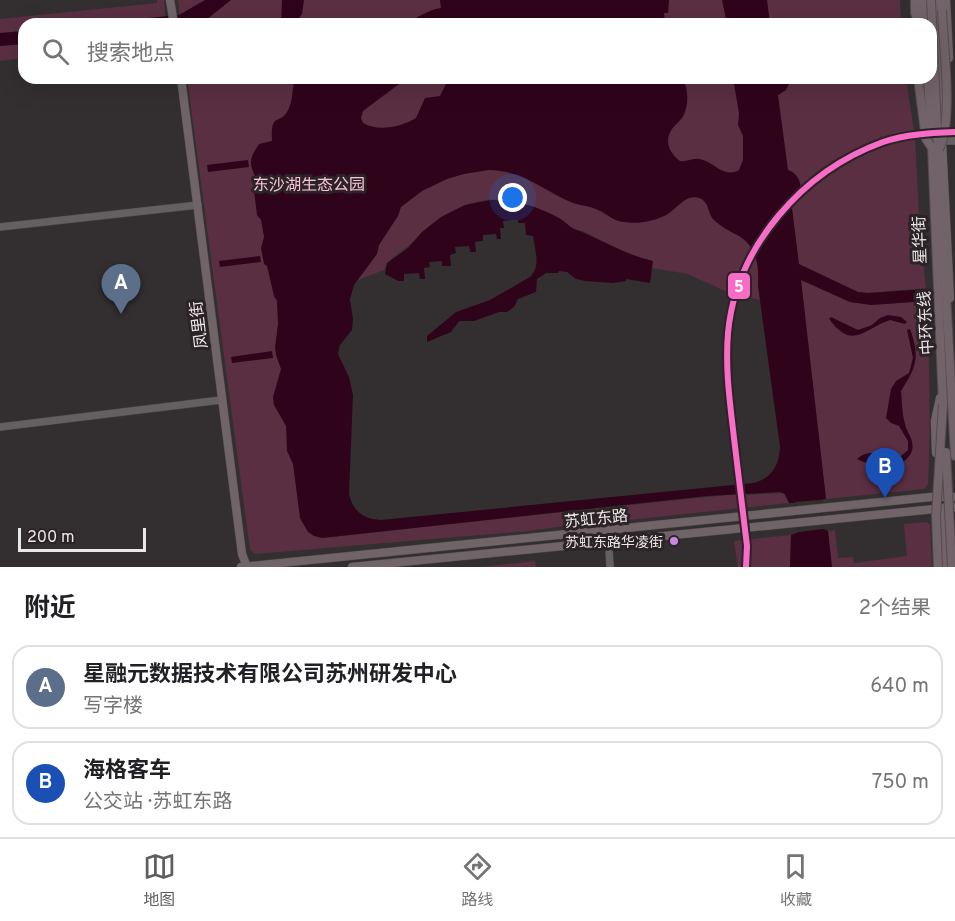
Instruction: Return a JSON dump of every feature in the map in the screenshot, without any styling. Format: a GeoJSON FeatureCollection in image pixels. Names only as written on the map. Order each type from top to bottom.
{"type":"FeatureCollection","features":[{"type":"Feature","properties":{"kind":"highway","name":"中环东线"},"geometry":{"type":"LineString","coordinates":[[931,0],[932,18]]}},
{"type":"Feature","properties":{"kind":"highway"},"geometry":{"type":"LineString","coordinates":[[914,18],[916,2]]}},
{"type":"Feature","properties":{"kind":"highway"},"geometry":{"type":"LineString","coordinates":[[916,2],[915,14],[918,18]]}},
{"type":"Feature","properties":{"kind":"highway"},"geometry":{"type":"LineString","coordinates":[[919,84],[926,139],[937,143],[945,138],[947,112],[940,3]]}},
{"type":"Feature","properties":{"kind":"highway","name":"中环东线"},"geometry":{"type":"LineString","coordinates":[[927,84],[937,143]]}},
{"type":"Feature","properties":{"kind":"highway","name":"中环东线"},"geometry":{"type":"LineString","coordinates":[[935,84],[948,404],[952,567]]}},
{"type":"Feature","properties":{"kind":"highway","name":"中环东线"},"geometry":{"type":"LineString","coordinates":[[948,404],[955,456]]}},
{"type":"Feature","properties":{"kind":"highway"},"geometry":{"type":"LineString","coordinates":[[938,567],[936,516],[948,404]]}},
{"type":"Feature","properties":{"kind":"highway"},"geometry":{"type":"LineString","coordinates":[[945,508],[943,540],[945,567]]}},
{"type":"Feature","properties":{"kind":"highway"},"geometry":{"type":"LineString","coordinates":[[943,540],[955,534]]}},
{"type":"Feature","properties":{"kind":"main road"},"geometry":{"type":"LineString","coordinates":[[170,0],[173,18]]}},
{"type":"Feature","properties":{"kind":"main road"},"geometry":{"type":"LineString","coordinates":[[941,89],[949,65],[946,0]]}},
{"type":"Feature","properties":{"kind":"main road","name":"星华街"},"geometry":{"type":"LineString","coordinates":[[940,3],[941,89],[937,143],[934,288],[948,404],[945,508]]}},
{"type":"Feature","properties":{"kind":"main road","name":"凤里街"},"geometry":{"type":"LineString","coordinates":[[182,84],[221,400],[242,554],[246,567]]}},
{"type":"Feature","properties":{"kind":"main road","name":"星华街"},"geometry":{"type":"LineString","coordinates":[[937,143],[950,287],[955,386]]}},
{"type":"Feature","properties":{"kind":"main road"},"geometry":{"type":"LineString","coordinates":[[933,497],[936,467],[935,421],[948,404]]}},
{"type":"Feature","properties":{"kind":"main road","name":"苏虹东路"},"geometry":{"type":"LineString","coordinates":[[241,567],[933,497],[955,497]]}},
{"type":"Feature","properties":{"kind":"main road","name":"苏虹东路"},"geometry":{"type":"LineString","coordinates":[[352,567],[955,507]]}},
{"type":"Feature","properties":{"kind":"street"},"geometry":{"type":"LineString","coordinates":[[937,143],[955,134]]}},
{"type":"Feature","properties":{"kind":"street"},"geometry":{"type":"LineString","coordinates":[[937,143],[955,141]]}},
{"type":"Feature","properties":{"kind":"street"},"geometry":{"type":"LineString","coordinates":[[0,227],[198,205]]}},
{"type":"Feature","properties":{"kind":"street"},"geometry":{"type":"LineString","coordinates":[[0,427],[221,400]]}},
{"type":"Feature","properties":{"kind":"street"},"geometry":{"type":"LineString","coordinates":[[608,530],[610,567]]}},
{"type":"Feature","properties":{"kind":"green space"},"geometry":{"type":"Polygon","coordinates":[[[157,0],[164,0],[165,17],[18,18],[18,32],[0,33],[0,19],[157,3],[157,0]]]}},
{"type":"Feature","properties":{"kind":"green space"},"geometry":{"type":"Polygon","coordinates":[[[178,0],[900,0],[901,18],[180,18],[178,0]]]}},
{"type":"Feature","properties":{"kind":"green space"},"geometry":{"type":"Polygon","coordinates":[[[18,44],[18,59],[0,61],[0,46],[18,44]]]}},
{"type":"Feature","properties":{"kind":"green space","name":"东沙湖生态公园"},"geometry":{"type":"Polygon","coordinates":[[[188,84],[907,84],[915,138],[920,235],[926,288],[858,292],[799,265],[760,300],[725,291],[688,274],[652,268],[652,261],[572,228],[561,219],[525,204],[500,199],[474,203],[448,213],[393,257],[384,270],[358,280],[354,285],[300,518],[309,531],[322,538],[600,508],[600,521],[529,531],[255,554],[250,550],[188,84]]]}},
{"type":"Feature","properties":{"kind":"green space"},"geometry":{"type":"Polygon","coordinates":[[[801,280],[850,302],[871,305],[927,301],[929,438],[928,484],[924,489],[826,499],[801,280]]]}},
{"type":"Feature","properties":{"kind":"green space"},"geometry":{"type":"Polygon","coordinates":[[[746,493],[747,495],[783,493],[789,503],[619,521],[613,517],[611,507],[746,493]]]}},
{"type":"Feature","properties":{"kind":"green space"},"geometry":{"type":"Polygon","coordinates":[[[927,522],[930,525],[932,567],[832,567],[828,531],[835,530],[838,558],[853,557],[854,563],[907,556],[904,524],[927,522]]]}},
{"type":"Feature","properties":{"kind":"green space"},"geometry":{"type":"Polygon","coordinates":[[[791,535],[790,567],[738,567],[734,541],[791,535]]]}},
{"type":"Feature","properties":{"kind":"green space"},"geometry":{"type":"Polygon","coordinates":[[[535,561],[536,567],[479,567],[535,561]]]}},
{"type":"Feature","properties":{"kind":"shaded area"},"geometry":{"type":"Polygon","coordinates":[[[205,0],[231,0],[208,18],[149,18],[179,15],[205,0]]]}},
{"type":"Feature","properties":{"kind":"shaded area"},"geometry":{"type":"Polygon","coordinates":[[[282,0],[304,0],[299,18],[281,18],[282,0]]]}},
{"type":"Feature","properties":{"kind":"shaded area"},"geometry":{"type":"Polygon","coordinates":[[[440,0],[669,0],[668,13],[664,13],[665,18],[415,18],[441,8],[440,0]]]}},
{"type":"Feature","properties":{"kind":"shaded area"},"geometry":{"type":"Polygon","coordinates":[[[722,0],[767,0],[769,18],[726,18],[722,0]]]}},
{"type":"Feature","properties":{"kind":"shaded area"},"geometry":{"type":"Polygon","coordinates":[[[18,32],[18,44],[0,46],[0,33],[18,32]]]}},
{"type":"Feature","properties":{"kind":"shaded area"},"geometry":{"type":"Polygon","coordinates":[[[294,84],[399,84],[363,111],[361,118],[363,123],[382,128],[404,124],[416,118],[425,98],[440,96],[446,84],[685,84],[687,103],[682,118],[672,129],[668,138],[671,151],[680,161],[704,160],[723,171],[733,172],[739,170],[743,160],[743,136],[738,125],[739,113],[734,84],[789,84],[786,90],[778,95],[788,170],[797,177],[801,187],[800,195],[791,200],[799,264],[858,292],[955,287],[955,299],[871,305],[850,302],[801,280],[826,499],[820,500],[823,529],[828,531],[832,567],[790,567],[791,535],[799,532],[795,503],[789,503],[785,494],[780,492],[707,496],[322,538],[308,532],[300,518],[293,464],[287,451],[286,426],[274,405],[273,397],[281,369],[275,347],[278,324],[277,301],[267,266],[264,264],[261,248],[264,237],[261,220],[257,215],[253,183],[256,178],[251,164],[259,144],[272,141],[274,122],[286,114],[294,84]],[[489,170],[464,174],[422,191],[401,207],[398,216],[379,245],[377,254],[354,285],[350,300],[352,330],[340,345],[338,354],[349,377],[353,395],[349,494],[356,509],[364,516],[381,520],[753,483],[769,475],[776,466],[780,447],[757,264],[753,250],[744,239],[714,220],[705,202],[699,198],[689,198],[668,214],[655,220],[639,223],[624,222],[593,208],[573,203],[513,174],[489,170]]]}},
{"type":"Feature","properties":{"kind":"shaded area"},"geometry":{"type":"Polygon","coordinates":[[[248,160],[249,167],[208,172],[207,165],[248,160]]]}},
{"type":"Feature","properties":{"kind":"shaded area"},"geometry":{"type":"Polygon","coordinates":[[[491,200],[509,201],[543,210],[574,229],[633,255],[653,261],[650,283],[626,279],[626,281],[612,283],[585,281],[576,279],[567,272],[546,273],[537,279],[536,292],[518,299],[514,307],[507,312],[499,312],[474,321],[459,321],[451,332],[427,342],[427,336],[456,312],[490,300],[530,277],[536,263],[533,236],[526,235],[525,223],[518,223],[518,220],[503,221],[504,228],[500,228],[501,239],[497,239],[496,234],[483,235],[483,241],[475,242],[476,252],[470,252],[469,246],[455,247],[456,253],[450,255],[451,266],[442,266],[442,261],[429,262],[430,267],[424,268],[425,279],[420,279],[419,273],[404,274],[404,281],[398,281],[385,274],[387,263],[408,248],[422,232],[441,217],[465,205],[491,200]]]}},
{"type":"Feature","properties":{"kind":"shaded area"},"geometry":{"type":"Polygon","coordinates":[[[260,256],[261,262],[220,267],[219,261],[260,256]]]}},
{"type":"Feature","properties":{"kind":"shaded area"},"geometry":{"type":"Polygon","coordinates":[[[888,315],[901,317],[907,322],[905,324],[890,320],[852,336],[837,329],[829,319],[831,317],[858,330],[888,315]]]}},
{"type":"Feature","properties":{"kind":"shaded area"},"geometry":{"type":"Polygon","coordinates":[[[910,329],[916,354],[914,368],[901,391],[904,420],[913,448],[905,460],[885,469],[857,459],[862,455],[873,453],[900,457],[908,450],[908,441],[899,426],[886,418],[891,389],[896,381],[909,373],[913,358],[907,330],[910,329]]]}},
{"type":"Feature","properties":{"kind":"shaded area"},"geometry":{"type":"Polygon","coordinates":[[[272,351],[273,358],[232,363],[231,357],[272,351]]]}},
{"type":"Feature","properties":{"kind":"pier"},"geometry":{"type":"Polygon","coordinates":[[[955,284],[955,302],[933,304],[932,301],[927,301],[926,288],[932,288],[932,285],[955,284]]]}},
{"type":"Feature","properties":{"kind":"pier"},"geometry":{"type":"Polygon","coordinates":[[[820,500],[823,529],[799,532],[795,502],[820,500]]]}},
{"type":"Feature","properties":{"kind":"transit line","name":"5"},"geometry":{"type":"LineString","coordinates":[[746,567],[747,546],[727,360],[728,333],[734,301],[744,271],[759,242],[778,216],[801,192],[826,172],[854,155],[892,139],[928,133],[955,132]]}},
{"type":"Feature","properties":{"kind":"place","name":"星融元数据技术有限公司苏州研发中心"},"geometry":{"type":"Point","coordinates":[121,314]}},
{"type":"Feature","properties":{"kind":"place","name":"海格客车"},"geometry":{"type":"Point","coordinates":[885,498]}},
{"type":"Feature","properties":{"kind":"place","name":"苏虹东路华凌街"},"geometry":{"type":"Point","coordinates":[674,541]}}]}
